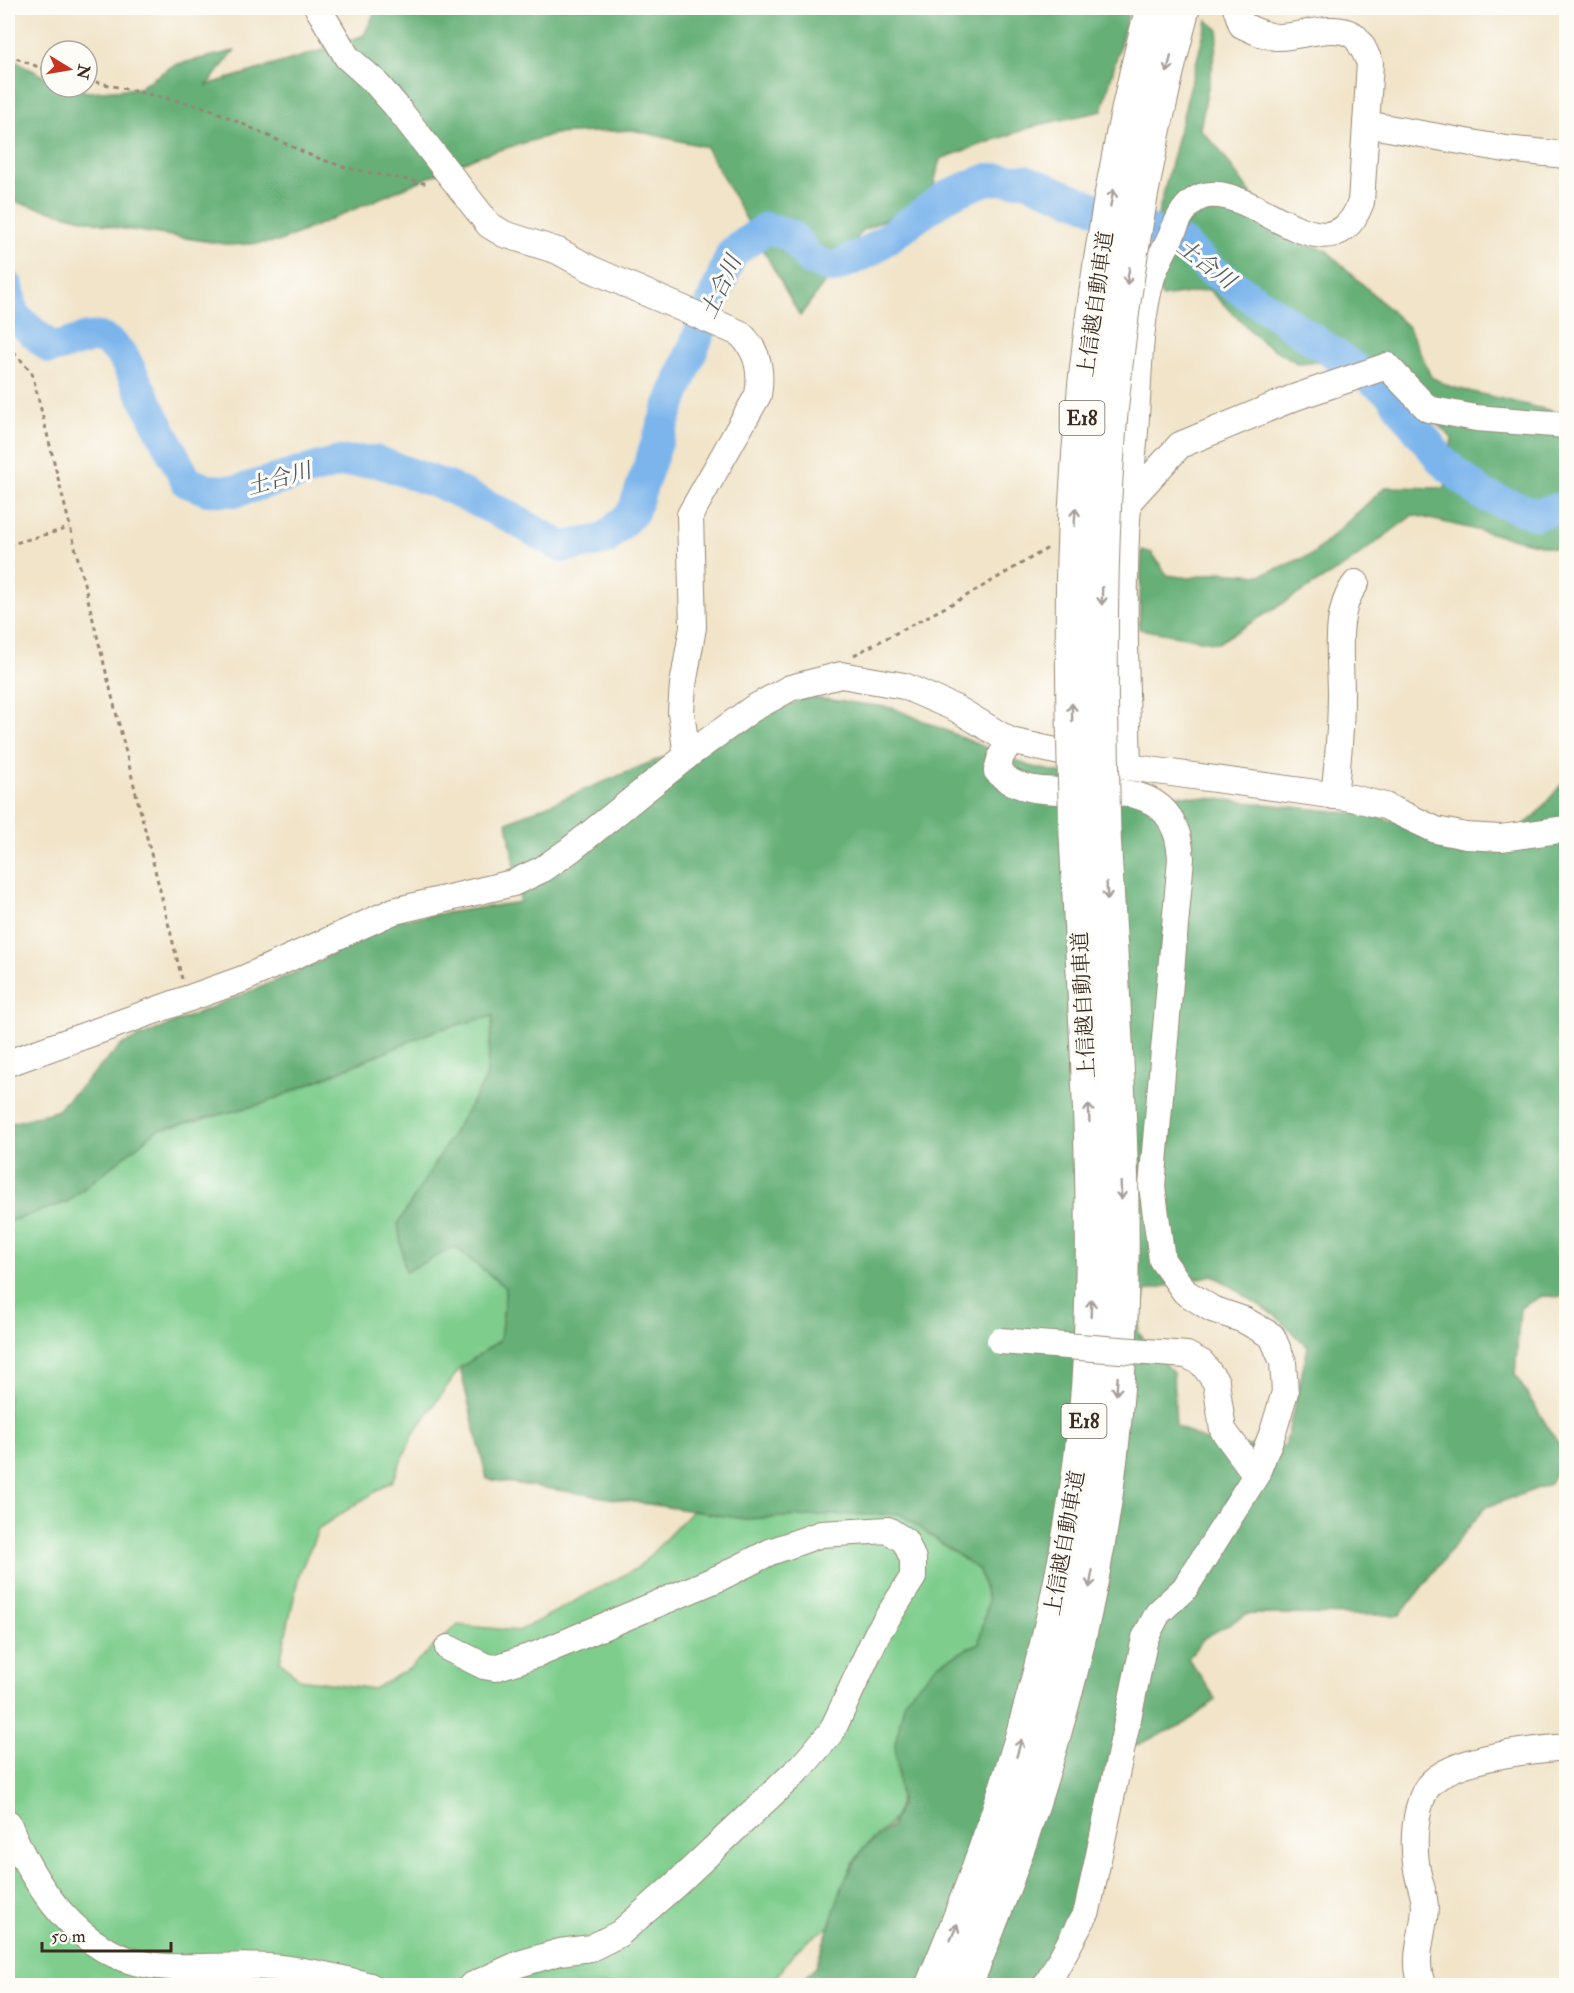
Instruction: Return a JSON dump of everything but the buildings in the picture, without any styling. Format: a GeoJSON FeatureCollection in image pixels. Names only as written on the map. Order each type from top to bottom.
{"type":"FeatureCollection","features":[{"type":"Feature","properties":{"kind":"highway","name":"上信越自動車道"},"geometry":{"type":"LineString","coordinates":[[965,1986],[1018,1851],[1064,1703],[1083,1624],[1110,1461],[1121,1316],[1122,1223],[1090,833],[1072,730],[1073,567],[1085,383],[1110,209],[1152,8]]}},
{"type":"Feature","properties":{"kind":"highway","name":"上信越自動車道"},"geometry":{"type":"LineString","coordinates":[[932,1986],[990,1841],[1035,1695],[1053,1618],[1080,1456],[1088,1384],[1092,1223],[1090,833],[1101,672],[1102,561],[1115,385],[1138,214],[1183,8]]}},
{"type":"Feature","properties":{"kind":"street"},"geometry":{"type":"LineString","coordinates":[[318,8],[347,57],[374,81],[489,225],[504,234],[558,251],[591,269],[739,333],[748,340],[757,357],[761,380],[758,395],[690,515],[693,627],[682,685],[681,712],[687,756]]}},
{"type":"Feature","properties":{"kind":"street"},"geometry":{"type":"LineString","coordinates":[[1128,767],[1125,638],[1129,501],[1144,314],[1153,275],[1183,210],[1195,200],[1209,194],[1228,197],[1305,231],[1325,237],[1343,229],[1357,214],[1361,202],[1370,63],[1353,35],[1333,30],[1279,37],[1261,34],[1242,25],[1236,8]]}},
{"type":"Feature","properties":{"kind":"street"},"geometry":{"type":"LineString","coordinates":[[1366,124],[1505,149],[1566,155]]}},
{"type":"Feature","properties":{"kind":"street"},"geometry":{"type":"LineString","coordinates":[[1129,501],[1180,444],[1293,399],[1387,366],[1428,409],[1476,418],[1566,425]]}},
{"type":"Feature","properties":{"kind":"street"},"geometry":{"type":"LineString","coordinates":[[1334,796],[1341,694],[1339,648],[1346,595],[1356,582]]}},
{"type":"Feature","properties":{"kind":"street"},"geometry":{"type":"LineString","coordinates":[[8,1063],[243,979],[394,911],[513,883],[543,869],[687,756],[752,709],[790,688],[841,675],[904,686],[957,709],[1010,741],[1128,767],[1334,796],[1385,806],[1436,830],[1466,836],[1501,838],[1566,829]]}},
{"type":"Feature","properties":{"kind":"street"},"geometry":{"type":"LineString","coordinates":[[1010,741],[1001,756],[998,771],[1008,782],[1038,788],[1136,795],[1156,803],[1173,822],[1180,838],[1181,858],[1152,1186],[1162,1260],[1185,1292],[1212,1309],[1244,1320],[1272,1336],[1283,1362],[1285,1392],[1274,1432],[1256,1475],[1185,1588],[1158,1613],[1145,1638],[1087,1911],[1046,1986]]}},
{"type":"Feature","properties":{"kind":"street"},"geometry":{"type":"LineString","coordinates":[[1000,1341],[1187,1355],[1203,1363],[1216,1382],[1223,1430],[1256,1475]]}},
{"type":"Feature","properties":{"kind":"street"},"geometry":{"type":"LineString","coordinates":[[448,1648],[484,1666],[495,1668],[538,1654],[719,1578],[770,1551],[821,1534],[888,1530],[905,1541],[913,1559],[913,1577],[878,1634],[832,1731],[803,1765],[674,1886],[619,1934],[591,1948],[560,1952],[519,1964],[471,1986]]}},
{"type":"Feature","properties":{"kind":"street"},"geometry":{"type":"LineString","coordinates":[[1423,1986],[1418,1960],[1425,1907],[1416,1852],[1416,1818],[1426,1789],[1451,1768],[1515,1751],[1566,1747]]}},
{"type":"Feature","properties":{"kind":"street"},"geometry":{"type":"LineString","coordinates":[[8,1823],[25,1864],[47,1895],[74,1926],[119,1958],[150,1965],[269,1966],[370,1986]]}},
{"type":"Feature","properties":{"kind":"path"},"geometry":{"type":"LineString","coordinates":[[8,55],[39,67]]}},
{"type":"Feature","properties":{"kind":"path"},"geometry":{"type":"LineString","coordinates":[[99,83],[208,108],[312,156],[347,168],[463,191]]}},
{"type":"Feature","properties":{"kind":"path"},"geometry":{"type":"LineString","coordinates":[[8,345],[32,373],[183,982]]}},
{"type":"Feature","properties":{"kind":"path"},"geometry":{"type":"LineString","coordinates":[[8,545],[69,528]]}},
{"type":"Feature","properties":{"kind":"path"},"geometry":{"type":"LineString","coordinates":[[841,675],[853,655],[962,599],[1050,547]]}},
{"type":"Feature","properties":{"kind":"green space"},"geometry":{"type":"Polygon","coordinates":[[[377,8],[1130,8],[1102,111],[1038,125],[940,159],[931,197],[863,230],[800,316],[706,147],[633,130],[555,134],[478,156],[278,242],[232,245],[118,228],[8,200],[8,57],[39,74],[39,99],[99,99],[99,91],[139,88],[174,65],[234,51],[207,85],[333,47],[364,35],[377,8]]]}},
{"type":"Feature","properties":{"kind":"green space"},"geometry":{"type":"Polygon","coordinates":[[[1207,20],[1219,30],[1200,129],[1218,148],[1280,235],[1326,250],[1409,328],[1431,377],[1451,387],[1566,414],[1566,551],[1413,515],[1346,565],[1218,643],[1139,629],[1142,550],[1152,553],[1167,575],[1190,578],[1220,572],[1261,575],[1313,554],[1385,487],[1445,488],[1452,438],[1370,360],[1297,363],[1262,342],[1209,290],[1162,297],[1147,259],[1207,20]]]}},
{"type":"Feature","properties":{"kind":"green space"},"geometry":{"type":"Polygon","coordinates":[[[808,697],[893,708],[1029,766],[1148,792],[1370,815],[1494,848],[1535,816],[1566,779],[1566,1297],[1542,1296],[1520,1308],[1515,1375],[1565,1454],[1550,1484],[1484,1508],[1400,1615],[1247,1614],[1204,1638],[1188,1658],[1216,1699],[1186,1723],[1110,1757],[1084,1872],[1066,1928],[1043,1985],[797,1985],[816,1966],[844,1881],[863,1849],[891,1826],[901,1804],[895,1744],[905,1699],[938,1664],[979,1643],[988,1601],[979,1570],[900,1514],[745,1519],[487,1479],[460,1368],[500,1340],[506,1288],[455,1247],[405,1272],[398,1224],[486,1079],[493,1016],[437,1030],[262,1104],[157,1130],[67,1202],[8,1222],[8,1124],[56,1111],[123,1044],[311,966],[391,921],[520,902],[507,822],[808,697]],[[1213,1275],[1145,1291],[1138,1332],[1173,1373],[1176,1426],[1217,1446],[1285,1446],[1308,1347],[1276,1316],[1213,1275]]]}},
{"type":"Feature","properties":{"kind":"green space"},"geometry":{"type":"Polygon","coordinates":[[[494,1015],[486,1079],[447,1144],[455,1247],[506,1288],[500,1340],[460,1368],[414,1433],[392,1481],[319,1528],[299,1574],[280,1661],[299,1679],[374,1689],[409,1669],[457,1625],[519,1631],[639,1567],[692,1511],[745,1519],[900,1514],[979,1570],[988,1601],[979,1643],[938,1664],[900,1785],[900,1799],[895,1817],[863,1849],[851,1867],[830,1926],[796,1951],[773,1985],[8,1985],[8,1222],[67,1202],[157,1130],[262,1104],[437,1030],[494,1015]]]}},
{"type":"Feature","properties":{"kind":"waterway","name":"土合川"},"geometry":{"type":"LineString","coordinates":[[8,287],[13,315],[51,348],[91,338],[99,338],[115,347],[124,358],[187,482],[208,490],[237,491],[338,462],[375,461],[446,486],[510,517],[562,547],[604,540],[633,512],[669,407],[732,253],[766,228],[792,236],[810,260],[833,268],[868,252],[948,195],[988,179],[1025,180],[1180,242],[1210,269],[1388,391],[1442,461],[1483,495],[1535,514],[1566,507]]}}]}
